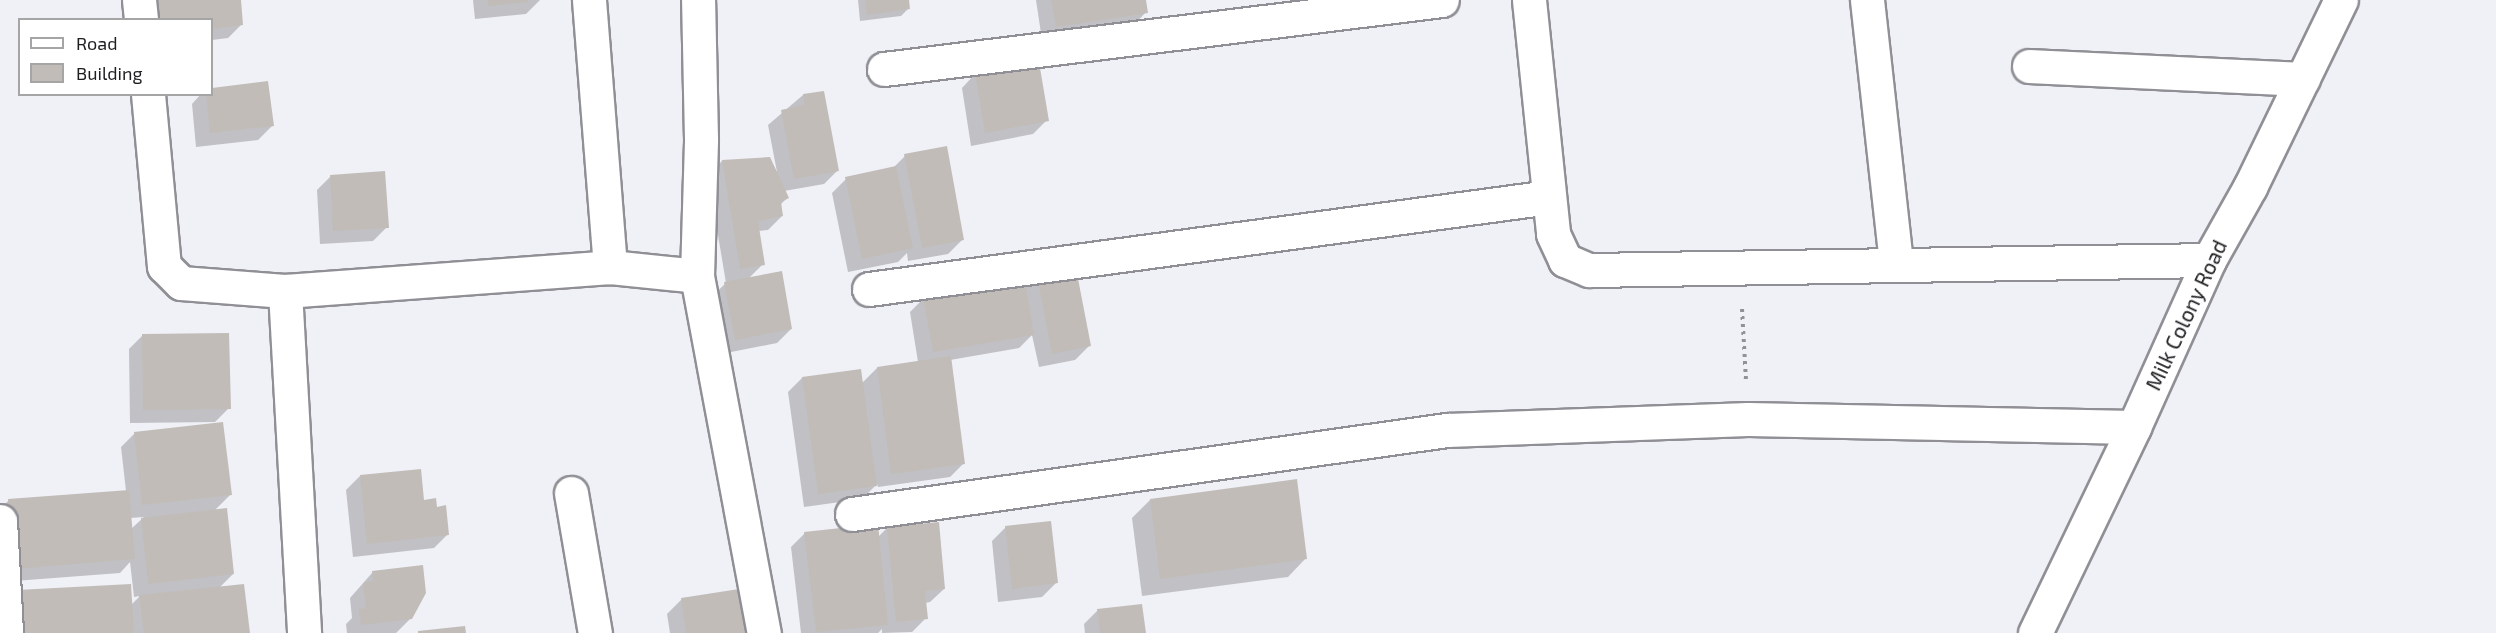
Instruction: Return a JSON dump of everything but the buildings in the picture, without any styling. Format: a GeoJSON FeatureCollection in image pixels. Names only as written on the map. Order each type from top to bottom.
{"type":"FeatureCollection","features":[{"type":"Feature","properties":{"kind":"street"},"geometry":{"type":"LineString","coordinates":[[139,0],[141,18]]}},
{"type":"Feature","properties":{"kind":"street"},"geometry":{"type":"LineString","coordinates":[[589,0],[610,267]]}},
{"type":"Feature","properties":{"kind":"street"},"geometry":{"type":"LineString","coordinates":[[698,0],[701,139],[697,276],[764,633]]}},
{"type":"Feature","properties":{"kind":"street"},"geometry":{"type":"LineString","coordinates":[[884,69],[1442,0]]}},
{"type":"Feature","properties":{"kind":"street"},"geometry":{"type":"LineString","coordinates":[[1528,0],[1553,234],[1565,260],[1589,270],[2209,260]]}},
{"type":"Feature","properties":{"kind":"street"},"geometry":{"type":"LineString","coordinates":[[1867,0],[1896,264]]}},
{"type":"Feature","properties":{"kind":"street","name":"Milk Colony Road"},"geometry":{"type":"LineString","coordinates":[[2035,633],[2134,427],[2209,260],[2250,187],[2341,0]]}},
{"type":"Feature","properties":{"kind":"street"},"geometry":{"type":"LineString","coordinates":[[2029,66],[2303,79]]}},
{"type":"Feature","properties":{"kind":"street"},"geometry":{"type":"LineString","coordinates":[[148,96],[164,266],[181,283],[285,291],[610,267],[697,276]]}},
{"type":"Feature","properties":{"kind":"street"},"geometry":{"type":"LineString","coordinates":[[869,289],[1549,197]]}},
{"type":"Feature","properties":{"kind":"street"},"geometry":{"type":"LineString","coordinates":[[285,291],[304,633]]}},
{"type":"Feature","properties":{"kind":"street"},"geometry":{"type":"LineString","coordinates":[[852,514],[1447,430],[1748,419],[2134,427]]}},
{"type":"Feature","properties":{"kind":"street"},"geometry":{"type":"LineString","coordinates":[[571,493],[595,633]]}},
{"type":"Feature","properties":{"kind":"street"},"geometry":{"type":"LineString","coordinates":[[0,521],[6,633]]}},
{"type":"Feature","properties":{"kind":"path"},"geometry":{"type":"LineString","coordinates":[[1739,267],[1748,419]]}}]}
